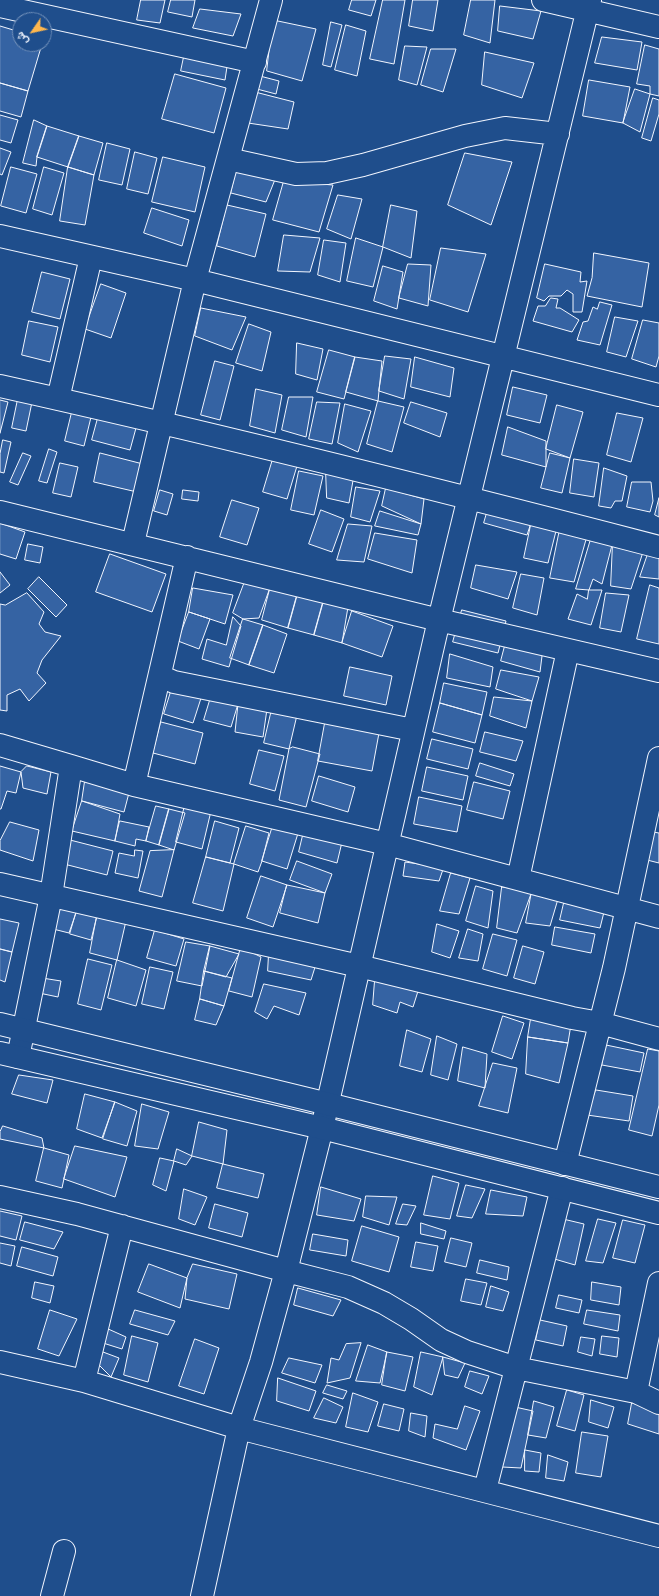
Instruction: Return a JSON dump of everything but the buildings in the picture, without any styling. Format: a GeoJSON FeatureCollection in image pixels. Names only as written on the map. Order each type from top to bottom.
{"type":"FeatureCollection","features":[{"type":"Feature","properties":{"kind":"street"},"geometry":{"type":"LineString","coordinates":[[132,543],[195,280],[271,0]]}},
{"type":"Feature","properties":{"kind":"street"},"geometry":{"type":"LineString","coordinates":[[544,0],[589,6],[659,27]]}},
{"type":"Feature","properties":{"kind":"street"},"geometry":{"type":"LineString","coordinates":[[0,6],[255,62]]}},
{"type":"Feature","properties":{"kind":"street"},"geometry":{"type":"LineString","coordinates":[[202,1596],[239,1428],[261,1362],[286,1271],[328,1104],[439,620],[589,6]]}},
{"type":"Feature","properties":{"kind":"street"},"geometry":{"type":"LineString","coordinates":[[228,158],[296,174],[327,173],[363,165],[465,136],[505,128],[558,134]]}},
{"type":"Feature","properties":{"kind":"street"},"geometry":{"type":"LineString","coordinates":[[0,236],[195,280],[659,395]]}},
{"type":"Feature","properties":{"kind":"street"},"geometry":{"type":"LineString","coordinates":[[58,399],[92,257]]}},
{"type":"Feature","properties":{"kind":"street"},"geometry":{"type":"LineString","coordinates":[[0,386],[161,422],[469,497],[659,547]]}},
{"type":"Feature","properties":{"kind":"street"},"geometry":{"type":"LineString","coordinates":[[0,512],[132,543],[439,620],[659,671]]}},
{"type":"Feature","properties":{"kind":"street"},"geometry":{"type":"LineString","coordinates":[[134,785],[188,557]]}},
{"type":"Feature","properties":{"kind":"street"},"geometry":{"type":"LineString","coordinates":[[518,880],[568,650]]}},
{"type":"Feature","properties":{"kind":"street"},"geometry":{"type":"LineString","coordinates":[[160,676],[174,682],[413,730]]}},
{"type":"Feature","properties":{"kind":"street"},"geometry":{"type":"LineString","coordinates":[[0,745],[134,785],[387,844],[659,917]]}},
{"type":"Feature","properties":{"kind":"street"},"geometry":{"type":"LineString","coordinates":[[565,1164],[656,787],[659,758]]}},
{"type":"Feature","properties":{"kind":"street"},"geometry":{"type":"LineString","coordinates":[[70,766],[51,896],[24,1030],[5,1056],[322,1128],[659,1213]]}},
{"type":"Feature","properties":{"kind":"street"},"geometry":{"type":"LineString","coordinates":[[0,884],[359,966],[572,1018],[600,1023],[659,1039]]}},
{"type":"Feature","properties":{"kind":"street"},"geometry":{"type":"LineString","coordinates":[[0,1024],[659,1187]]}},
{"type":"Feature","properties":{"kind":"street"},"geometry":{"type":"LineString","coordinates":[[485,1490],[562,1188]]}},
{"type":"Feature","properties":{"kind":"street"},"geometry":{"type":"LineString","coordinates":[[0,1197],[77,1214],[348,1287],[384,1302],[441,1340],[467,1352],[516,1368],[636,1392],[659,1403]]}},
{"type":"Feature","properties":{"kind":"street"},"geometry":{"type":"LineString","coordinates":[[84,1381],[122,1226]]}},
{"type":"Feature","properties":{"kind":"street"},"geometry":{"type":"LineString","coordinates":[[636,1392],[659,1283]]}},
{"type":"Feature","properties":{"kind":"street"},"geometry":{"type":"LineString","coordinates":[[0,1362],[84,1381],[239,1428],[658,1532]]}},
{"type":"Feature","properties":{"kind":"street"},"geometry":{"type":"LineString","coordinates":[[52,1596],[64,1551]]}}]}
